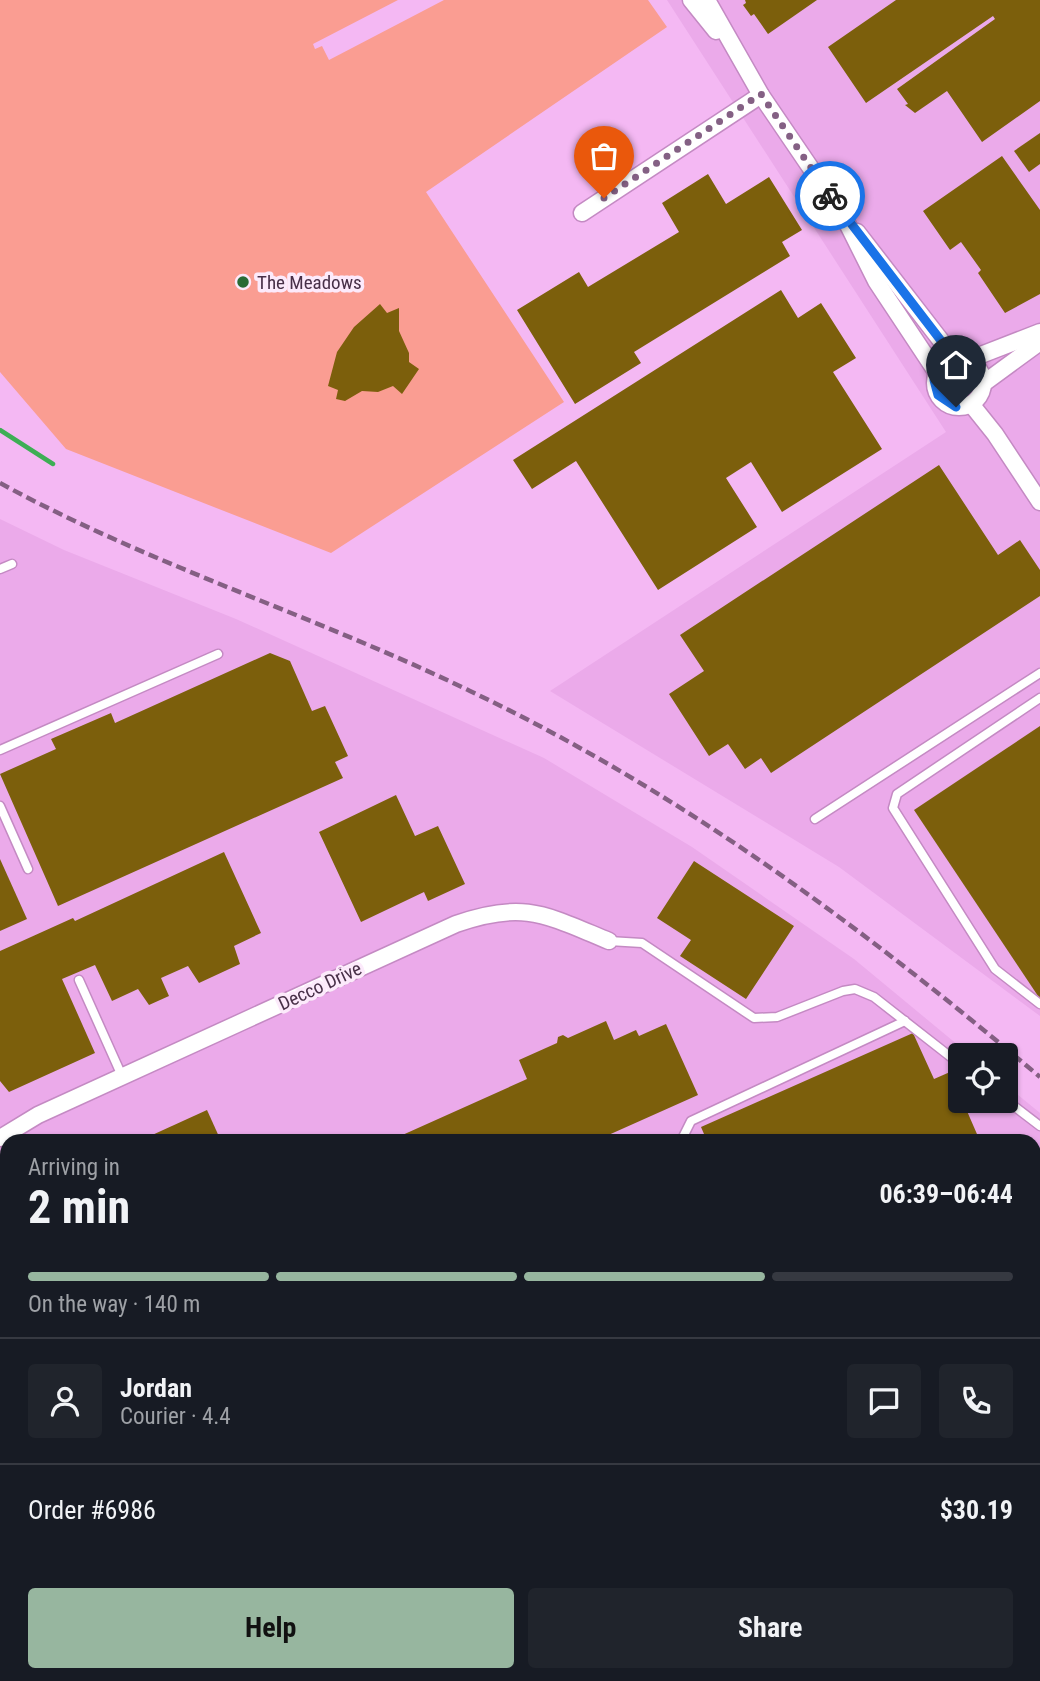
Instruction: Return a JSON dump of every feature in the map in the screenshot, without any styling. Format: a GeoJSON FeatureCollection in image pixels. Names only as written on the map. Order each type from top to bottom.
{"type":"FeatureCollection","features":[{"type":"Feature","properties":{"kind":"street"},"geometry":{"type":"LineString","coordinates":[[691,0],[742,62]]}},
{"type":"Feature","properties":{"kind":"street"},"geometry":{"type":"LineString","coordinates":[[707,0],[761,94],[844,217],[874,251],[942,342],[964,359],[980,369],[984,383],[980,395],[971,404],[956,407],[943,401],[935,388],[937,373],[946,362],[964,359],[1040,332]]}},
{"type":"Feature","properties":{"kind":"street"},"geometry":{"type":"LineString","coordinates":[[582,213],[761,94]]}},
{"type":"Feature","properties":{"kind":"street"},"geometry":{"type":"LineString","coordinates":[[844,217],[876,281],[937,373]]}},
{"type":"Feature","properties":{"kind":"street"},"geometry":{"type":"LineString","coordinates":[[984,383],[1040,342]]}},
{"type":"Feature","properties":{"kind":"street"},"geometry":{"type":"LineString","coordinates":[[971,404],[995,434],[1040,502]]}},
{"type":"Feature","properties":{"kind":"street","name":"Decco Drive"},"geometry":{"type":"LineString","coordinates":[[7,1134],[38,1115],[122,1076],[456,924],[488,912],[520,910],[544,914],[609,941]]}},
{"type":"Feature","properties":{"kind":"street","name":"Decco Drive"},"geometry":{"type":"LineString","coordinates":[[0,1126],[38,1115]]}},
{"type":"Feature","properties":{"kind":"lane"},"geometry":{"type":"LineString","coordinates":[[0,569],[12,564]]}},
{"type":"Feature","properties":{"kind":"lane"},"geometry":{"type":"LineString","coordinates":[[0,750],[218,654]]}},
{"type":"Feature","properties":{"kind":"lane"},"geometry":{"type":"LineString","coordinates":[[815,819],[1040,673]]}},
{"type":"Feature","properties":{"kind":"lane"},"geometry":{"type":"LineString","coordinates":[[1040,698],[897,793],[893,808],[995,969],[1040,1004]]}},
{"type":"Feature","properties":{"kind":"lane"},"geometry":{"type":"LineString","coordinates":[[0,806],[28,869]]}},
{"type":"Feature","properties":{"kind":"lane"},"geometry":{"type":"LineString","coordinates":[[609,941],[642,943],[754,1018],[777,1017],[843,991],[855,989],[874,997],[948,1055]]}},
{"type":"Feature","properties":{"kind":"lane"},"geometry":{"type":"LineString","coordinates":[[79,980],[122,1076]]}},
{"type":"Feature","properties":{"kind":"lane"},"geometry":{"type":"LineString","coordinates":[[684,1134],[691,1121],[905,1021]]}},
{"type":"Feature","properties":{"kind":"lane"},"geometry":{"type":"LineString","coordinates":[[1018,1109],[1040,1126]]}},
{"type":"Feature","properties":{"kind":"shaded area","name":"The Meadows"},"geometry":{"type":"Polygon","coordinates":[[[0,0],[398,0],[313,44],[315,49],[322,46],[329,60],[444,0],[648,0],[667,27],[426,192],[564,402],[331,553],[66,449],[0,372],[0,0]]]}},
{"type":"Feature","properties":{"kind":"shaded area"},"geometry":{"type":"Polygon","coordinates":[[[667,0],[1040,0],[1040,1016],[839,867],[550,691],[946,432],[667,0]]]}},
{"type":"Feature","properties":{"kind":"shaded area"},"geometry":{"type":"Polygon","coordinates":[[[0,519],[64,550],[236,619],[544,758],[692,847],[854,959],[956,1043],[948,1043],[948,1113],[1018,1113],[1018,1095],[1040,1113],[1040,1134],[0,1134],[0,519]]]}},
{"type":"Feature","properties":{"kind":"building"},"geometry":{"type":"Polygon","coordinates":[[[745,0],[817,0],[768,34],[754,14],[751,16],[743,5],[745,0]]]}},
{"type":"Feature","properties":{"kind":"building"},"geometry":{"type":"Polygon","coordinates":[[[896,0],[1040,0],[1040,101],[982,142],[947,91],[915,113],[905,105],[908,104],[897,89],[995,19],[993,16],[866,103],[828,47],[896,0]]]}},
{"type":"Feature","properties":{"kind":"building"},"geometry":{"type":"Polygon","coordinates":[[[1040,133],[1040,164],[1029,172],[1014,151],[1040,133]]]}},
{"type":"Feature","properties":{"kind":"building"},"geometry":{"type":"Polygon","coordinates":[[[1002,156],[1040,210],[1040,294],[1005,313],[978,273],[981,270],[961,242],[950,250],[923,211],[1002,156]]]}},
{"type":"Feature","properties":{"kind":"building"},"geometry":{"type":"Polygon","coordinates":[[[708,174],[726,204],[769,177],[802,230],[782,242],[790,256],[634,352],[641,363],[575,404],[517,310],[579,272],[588,287],[679,232],[662,203],[708,174]]]}},
{"type":"Feature","properties":{"kind":"building"},"geometry":{"type":"Polygon","coordinates":[[[781,290],[798,318],[821,303],[856,358],[833,372],[882,449],[782,512],[751,462],[726,478],[757,527],[658,590],[576,461],[532,489],[513,460],[781,290]]]}},
{"type":"Feature","properties":{"kind":"building"},"geometry":{"type":"Polygon","coordinates":[[[380,304],[387,313],[399,308],[399,331],[409,353],[409,362],[419,369],[402,394],[393,386],[378,392],[362,391],[345,401],[336,399],[338,390],[328,386],[337,352],[354,327],[380,304]]]}},
{"type":"Feature","properties":{"kind":"building"},"geometry":{"type":"Polygon","coordinates":[[[939,465],[998,555],[1020,540],[1040,570],[1040,596],[771,773],[761,758],[745,769],[728,744],[709,756],[669,694],[704,671],[680,635],[939,465]]]}},
{"type":"Feature","properties":{"kind":"building"},"geometry":{"type":"Polygon","coordinates":[[[270,653],[290,661],[312,711],[325,706],[348,756],[335,762],[343,778],[58,906],[0,774],[56,749],[51,739],[111,713],[115,723],[270,653]]]}},
{"type":"Feature","properties":{"kind":"building"},"geometry":{"type":"Polygon","coordinates":[[[1040,726],[1040,999],[914,810],[1040,726]]]}},
{"type":"Feature","properties":{"kind":"building"},"geometry":{"type":"Polygon","coordinates":[[[396,795],[415,836],[438,826],[465,884],[428,901],[424,892],[361,922],[319,832],[396,795]]]}},
{"type":"Feature","properties":{"kind":"building"},"geometry":{"type":"Polygon","coordinates":[[[224,852],[261,933],[234,946],[240,964],[199,983],[188,966],[161,978],[169,996],[149,1005],[138,989],[112,1001],[95,965],[62,979],[95,1053],[9,1092],[0,1081],[0,951],[73,918],[75,921],[224,852]]]}},
{"type":"Feature","properties":{"kind":"building"},"geometry":{"type":"Polygon","coordinates":[[[0,859],[27,919],[0,931],[0,859]]]}},
{"type":"Feature","properties":{"kind":"building"},"geometry":{"type":"Polygon","coordinates":[[[694,861],[794,926],[746,999],[680,956],[691,940],[657,918],[694,861]]]}},
{"type":"Feature","properties":{"kind":"building"},"geometry":{"type":"Polygon","coordinates":[[[606,1021],[614,1040],[636,1030],[639,1036],[666,1024],[698,1095],[611,1134],[405,1134],[527,1079],[519,1060],[557,1043],[558,1037],[563,1035],[568,1038],[606,1021]]]}},
{"type":"Feature","properties":{"kind":"building"},"geometry":{"type":"Polygon","coordinates":[[[913,1033],[934,1079],[948,1073],[948,1113],[968,1113],[977,1134],[704,1134],[701,1127],[913,1033]]]}},
{"type":"Feature","properties":{"kind":"building"},"geometry":{"type":"Polygon","coordinates":[[[207,1110],[218,1134],[154,1134],[207,1110]]]}},
{"type":"Feature","properties":{"kind":"waterway"},"geometry":{"type":"LineString","coordinates":[[0,430],[53,464]]}},
{"type":"Feature","properties":{"kind":"railway"},"geometry":{"type":"LineString","coordinates":[[0,483],[115,540],[412,664],[547,730],[622,772],[696,818],[838,916],[1040,1077]]}},
{"type":"Feature","properties":{"kind":"way so far"},"geometry":{"type":"LineString","coordinates":[[604,198],[761,94],[830,196]]}},
{"type":"Feature","properties":{"kind":"place","name":"The Meadows"},"geometry":{"type":"Point","coordinates":[243,282]}},
{"type":"Feature","properties":{"kind":"route"},"geometry":{"type":"LineString","coordinates":[[830,196],[926,323],[959,358],[940,367],[934,380],[938,395],[943,401],[956,407]]}}]}
